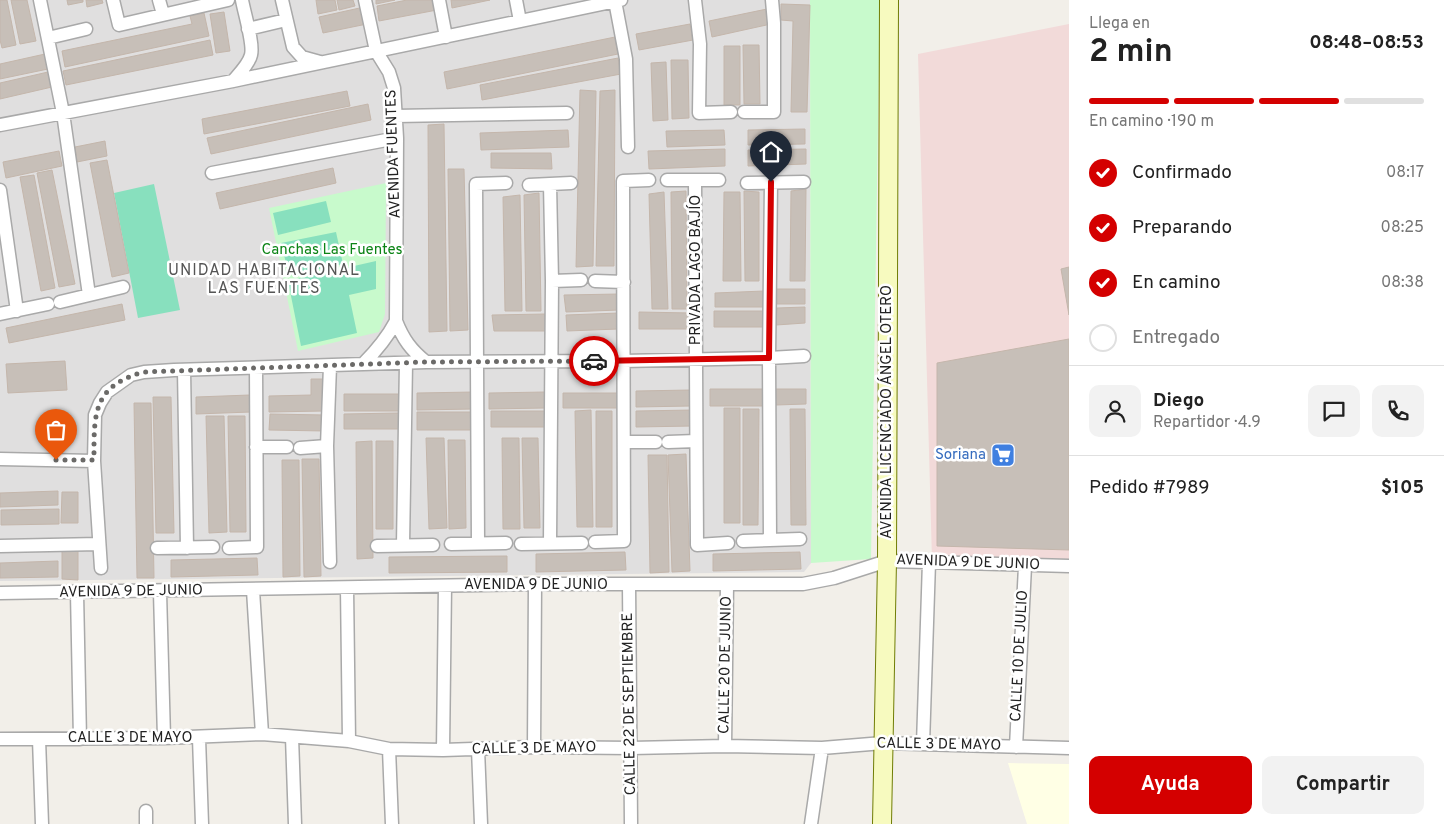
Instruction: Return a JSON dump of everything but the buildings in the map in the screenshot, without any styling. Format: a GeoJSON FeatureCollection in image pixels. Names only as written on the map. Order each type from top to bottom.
{"type":"FeatureCollection","features":[{"type":"Feature","properties":{"kind":"main road","name":"AVENIDA LICENCIADO ÁNGEL OTERO"},"geometry":{"type":"LineString","coordinates":[[882,824],[887,561],[889,0]]}},
{"type":"Feature","properties":{"kind":"street"},"geometry":{"type":"LineString","coordinates":[[40,0],[62,113],[89,295]]}},
{"type":"Feature","properties":{"kind":"street"},"geometry":{"type":"LineString","coordinates":[[113,0],[119,25],[228,0]]}},
{"type":"Feature","properties":{"kind":"street"},"geometry":{"type":"LineString","coordinates":[[159,0],[163,14]]}},
{"type":"Feature","properties":{"kind":"street"},"geometry":{"type":"LineString","coordinates":[[233,81],[246,65],[251,55],[242,0]]}},
{"type":"Feature","properties":{"kind":"street"},"geometry":{"type":"LineString","coordinates":[[282,0],[293,47],[302,57],[322,62]]}},
{"type":"Feature","properties":{"kind":"street","name":"AVENIDA FUENTES"},"geometry":{"type":"LineString","coordinates":[[365,0],[376,51],[389,72],[394,88],[397,138],[396,321],[401,335],[411,349],[426,362]]}},
{"type":"Feature","properties":{"kind":"street"},"geometry":{"type":"LineString","coordinates":[[439,0],[446,37]]}},
{"type":"Feature","properties":{"kind":"street"},"geometry":{"type":"LineString","coordinates":[[516,0],[520,21]]}},
{"type":"Feature","properties":{"kind":"street"},"geometry":{"type":"LineString","coordinates":[[694,0],[700,44],[699,113],[731,112]]}},
{"type":"Feature","properties":{"kind":"street"},"geometry":{"type":"LineString","coordinates":[[744,112],[774,112],[774,23],[772,0]]}},
{"type":"Feature","properties":{"kind":"street"},"geometry":{"type":"LineString","coordinates":[[0,125],[233,81],[520,21],[593,3],[618,1],[626,59],[628,147]]}},
{"type":"Feature","properties":{"kind":"street"},"geometry":{"type":"LineString","coordinates":[[248,29],[286,20]]}},
{"type":"Feature","properties":{"kind":"street"},"geometry":{"type":"LineString","coordinates":[[48,38],[86,29]]}},
{"type":"Feature","properties":{"kind":"street"},"geometry":{"type":"LineString","coordinates":[[396,116],[566,113]]}},
{"type":"Feature","properties":{"kind":"street"},"geometry":{"type":"LineString","coordinates":[[212,173],[397,138]]}},
{"type":"Feature","properties":{"kind":"street"},"geometry":{"type":"LineString","coordinates":[[521,544],[624,541],[623,181],[649,180]]}},
{"type":"Feature","properties":{"kind":"street","name":"PRIVADA LAGO BAJÍO"},"geometry":{"type":"LineString","coordinates":[[667,180],[719,180]]}},
{"type":"Feature","properties":{"kind":"street","name":"PRIVADA LAGO BAJÍO"},"geometry":{"type":"LineString","coordinates":[[696,180],[697,545],[728,544]]}},
{"type":"Feature","properties":{"kind":"street"},"geometry":{"type":"LineString","coordinates":[[770,540],[769,358],[771,182]]}},
{"type":"Feature","properties":{"kind":"street"},"geometry":{"type":"LineString","coordinates":[[747,183],[804,182]]}},
{"type":"Feature","properties":{"kind":"street"},"geometry":{"type":"LineString","coordinates":[[478,544],[476,184],[506,183]]}},
{"type":"Feature","properties":{"kind":"street"},"geometry":{"type":"LineString","coordinates":[[529,185],[571,183]]}},
{"type":"Feature","properties":{"kind":"street"},"geometry":{"type":"LineString","coordinates":[[550,184],[552,281],[550,543]]}},
{"type":"Feature","properties":{"kind":"street"},"geometry":{"type":"LineString","coordinates":[[0,190],[17,311]]}},
{"type":"Feature","properties":{"kind":"street"},"geometry":{"type":"LineString","coordinates":[[552,281],[581,280]]}},
{"type":"Feature","properties":{"kind":"street"},"geometry":{"type":"LineString","coordinates":[[595,281],[624,282]]}},
{"type":"Feature","properties":{"kind":"street"},"geometry":{"type":"LineString","coordinates":[[0,314],[123,287]]}},
{"type":"Feature","properties":{"kind":"street"},"geometry":{"type":"LineString","coordinates":[[363,364],[379,348],[396,321]]}},
{"type":"Feature","properties":{"kind":"street"},"geometry":{"type":"LineString","coordinates":[[100,568],[94,460],[95,415],[100,403],[108,392],[131,375],[144,372],[184,370],[406,362],[697,360],[804,356]]}},
{"type":"Feature","properties":{"kind":"street"},"geometry":{"type":"LineString","coordinates":[[403,545],[406,362]]}},
{"type":"Feature","properties":{"kind":"street"},"geometry":{"type":"LineString","coordinates":[[330,366],[328,446],[330,562]]}},
{"type":"Feature","properties":{"kind":"street"},"geometry":{"type":"LineString","coordinates":[[229,548],[257,547],[256,368]]}},
{"type":"Feature","properties":{"kind":"street"},"geometry":{"type":"LineString","coordinates":[[184,370],[187,548]]}},
{"type":"Feature","properties":{"kind":"street"},"geometry":{"type":"LineString","coordinates":[[624,442],[696,442]]}},
{"type":"Feature","properties":{"kind":"street"},"geometry":{"type":"LineString","coordinates":[[300,448],[328,446]]}},
{"type":"Feature","properties":{"kind":"street"},"geometry":{"type":"LineString","coordinates":[[256,447],[286,447]]}},
{"type":"Feature","properties":{"kind":"street"},"geometry":{"type":"LineString","coordinates":[[0,459],[94,460]]}},
{"type":"Feature","properties":{"kind":"street"},"geometry":{"type":"LineString","coordinates":[[743,541],[800,538]]}},
{"type":"Feature","properties":{"kind":"street"},"geometry":{"type":"LineString","coordinates":[[451,544],[506,543]]}},
{"type":"Feature","properties":{"kind":"street"},"geometry":{"type":"LineString","coordinates":[[0,546],[98,544]]}},
{"type":"Feature","properties":{"kind":"street"},"geometry":{"type":"LineString","coordinates":[[376,546],[433,545]]}},
{"type":"Feature","properties":{"kind":"street"},"geometry":{"type":"LineString","coordinates":[[157,548],[213,548]]}},
{"type":"Feature","properties":{"kind":"street","name":"AVENIDA 9 DE JUNIO"},"geometry":{"type":"LineString","coordinates":[[0,593],[160,592],[535,584],[803,584],[834,578],[887,561],[1069,566]]}},
{"type":"Feature","properties":{"kind":"street"},"geometry":{"type":"LineString","coordinates":[[923,744],[929,562]]}},
{"type":"Feature","properties":{"kind":"street","name":"CALLE 10 DE JULIO"},"geometry":{"type":"LineString","coordinates":[[1016,747],[1025,566]]}},
{"type":"Feature","properties":{"kind":"street"},"geometry":{"type":"LineString","coordinates":[[534,747],[535,584]]}},
{"type":"Feature","properties":{"kind":"street","name":"CALLE 22 DE SEPTIEMBRE"},"geometry":{"type":"LineString","coordinates":[[629,584],[631,824]]}},
{"type":"Feature","properties":{"kind":"street","name":"CALLE 20 DE JUNIO"},"geometry":{"type":"LineString","coordinates":[[725,746],[727,585]]}},
{"type":"Feature","properties":{"kind":"street"},"geometry":{"type":"LineString","coordinates":[[443,750],[445,586]]}},
{"type":"Feature","properties":{"kind":"street"},"geometry":{"type":"LineString","coordinates":[[347,588],[349,741]]}},
{"type":"Feature","properties":{"kind":"street"},"geometry":{"type":"LineString","coordinates":[[253,590],[262,734]]}},
{"type":"Feature","properties":{"kind":"street"},"geometry":{"type":"LineString","coordinates":[[160,592],[164,738]]}},
{"type":"Feature","properties":{"kind":"street"},"geometry":{"type":"LineString","coordinates":[[76,593],[80,739]]}},
{"type":"Feature","properties":{"kind":"street","name":"CALLE 3 DE MAYO"},"geometry":{"type":"LineString","coordinates":[[0,739],[199,738],[262,734],[349,741],[389,749],[443,750],[534,747],[631,748],[725,746],[822,748],[883,743],[1069,748]]}},
{"type":"Feature","properties":{"kind":"street"},"geometry":{"type":"LineString","coordinates":[[292,737],[295,824]]}},
{"type":"Feature","properties":{"kind":"street"},"geometry":{"type":"LineString","coordinates":[[199,738],[202,824]]}},
{"type":"Feature","properties":{"kind":"street"},"geometry":{"type":"LineString","coordinates":[[39,739],[42,824]]}},
{"type":"Feature","properties":{"kind":"street"},"geometry":{"type":"LineString","coordinates":[[811,824],[822,748]]}},
{"type":"Feature","properties":{"kind":"street"},"geometry":{"type":"LineString","coordinates":[[389,749],[392,824]]}},
{"type":"Feature","properties":{"kind":"street"},"geometry":{"type":"LineString","coordinates":[[478,749],[481,824]]}},
{"type":"Feature","properties":{"kind":"shaded area"},"geometry":{"type":"Polygon","coordinates":[[[0,0],[810,0],[811,563],[804,572],[0,581],[0,0]]]}},
{"type":"Feature","properties":{"kind":"shaded area"},"geometry":{"type":"Polygon","coordinates":[[[1069,24],[1069,564],[932,560],[918,54],[1069,24]]]}},
{"type":"Feature","properties":{"kind":"shaded area"},"geometry":{"type":"Polygon","coordinates":[[[1008,763],[1069,764],[1069,824],[1027,824],[1008,763]]]}},
{"type":"Feature","properties":{"kind":"green space"},"geometry":{"type":"Polygon","coordinates":[[[810,0],[880,0],[871,559],[811,563],[810,0]]]}},
{"type":"Feature","properties":{"kind":"green space","name":"Canchas Las Fuentes"},"geometry":{"type":"Polygon","coordinates":[[[386,183],[385,314],[379,332],[298,351],[269,208],[386,183]]]}},
{"type":"Feature","properties":{"kind":"green space"},"geometry":{"type":"Polygon","coordinates":[[[154,184],[180,310],[138,318],[114,193],[154,184]]]}},
{"type":"Feature","properties":{"kind":"green space"},"geometry":{"type":"Polygon","coordinates":[[[326,201],[331,222],[278,235],[273,213],[326,201]]]}},
{"type":"Feature","properties":{"kind":"green space"},"geometry":{"type":"Polygon","coordinates":[[[336,232],[343,264],[289,275],[281,243],[336,232]]]}},
{"type":"Feature","properties":{"kind":"green space"},"geometry":{"type":"Polygon","coordinates":[[[376,261],[376,289],[349,295],[357,333],[301,346],[288,281],[376,261]]]}},
{"type":"Feature","properties":{"kind":"way so far"},"geometry":{"type":"LineString","coordinates":[[56,460],[94,460],[95,415],[100,403],[108,392],[120,382],[131,375],[144,372],[426,362],[594,361]]}},
{"type":"Feature","properties":{"kind":"place","name":"Soriana"},"geometry":{"type":"Point","coordinates":[1003,455]}},
{"type":"Feature","properties":{"kind":"district","name":"UNIDAD HABITACIONAL LAS FUENTES"},"geometry":{"type":"Point","coordinates":[264,280]}},
{"type":"Feature","properties":{"kind":"route"},"geometry":{"type":"LineString","coordinates":[[594,361],[769,358],[771,182]]}}]}
